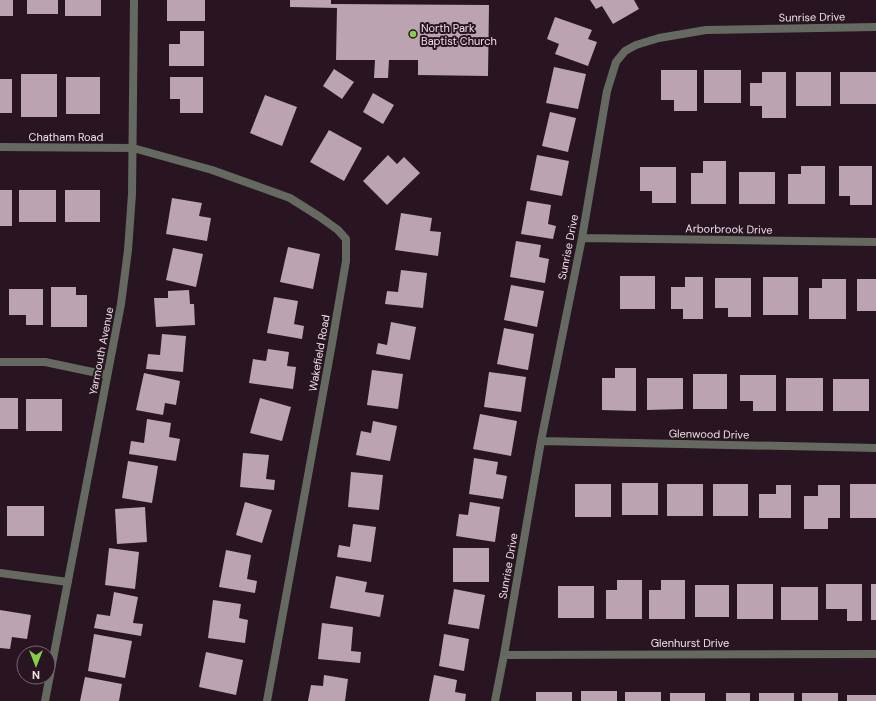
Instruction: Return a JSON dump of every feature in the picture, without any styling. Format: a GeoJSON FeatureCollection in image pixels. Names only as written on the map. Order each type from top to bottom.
{"type":"FeatureCollection","features":[{"type":"Feature","properties":{"kind":"street","name":"Yarmouth Avenue"},"geometry":{"type":"LineString","coordinates":[[45,701],[121,304],[128,250],[132,194],[134,0]]}},
{"type":"Feature","properties":{"kind":"street","name":"Sunrise Drive"},"geometry":{"type":"LineString","coordinates":[[495,701],[541,441],[582,238],[607,91],[616,62],[625,50],[636,45],[659,38],[706,30],[876,27]]}},
{"type":"Feature","properties":{"kind":"street","name":"Chatham Road"},"geometry":{"type":"LineString","coordinates":[[0,147],[133,148]]}},
{"type":"Feature","properties":{"kind":"street","name":"Wakefield Road"},"geometry":{"type":"LineString","coordinates":[[133,148],[212,170],[290,198],[338,230],[346,239],[346,261],[331,349],[267,701]]}},
{"type":"Feature","properties":{"kind":"street","name":"Arborbrook Drive"},"geometry":{"type":"LineString","coordinates":[[582,238],[876,242]]}},
{"type":"Feature","properties":{"kind":"street"},"geometry":{"type":"LineString","coordinates":[[0,362],[45,362],[107,375]]}},
{"type":"Feature","properties":{"kind":"street","name":"Glenwood Drive"},"geometry":{"type":"LineString","coordinates":[[541,441],[876,448]]}},
{"type":"Feature","properties":{"kind":"street"},"geometry":{"type":"LineString","coordinates":[[0,573],[68,582]]}},
{"type":"Feature","properties":{"kind":"street","name":"Glenhurst Drive"},"geometry":{"type":"LineString","coordinates":[[504,654],[876,654]]}},
{"type":"Feature","properties":{"kind":"building"},"geometry":{"type":"Polygon","coordinates":[[[0,0],[13,0],[13,16],[0,16],[0,0]]]}},
{"type":"Feature","properties":{"kind":"building"},"geometry":{"type":"Polygon","coordinates":[[[27,0],[58,0],[58,14],[27,14],[27,0]]]}},
{"type":"Feature","properties":{"kind":"building"},"geometry":{"type":"Polygon","coordinates":[[[65,0],[101,0],[101,16],[65,16],[65,0]]]}},
{"type":"Feature","properties":{"kind":"building"},"geometry":{"type":"Polygon","coordinates":[[[167,0],[205,0],[205,21],[167,21],[167,0]]]}},
{"type":"Feature","properties":{"kind":"building","name":"North Park Baptist Church"},"geometry":{"type":"Polygon","coordinates":[[[290,0],[331,0],[331,4],[489,5],[488,76],[418,75],[418,60],[389,60],[388,78],[374,78],[375,60],[336,60],[337,8],[290,7],[290,0]]]}},
{"type":"Feature","properties":{"kind":"building"},"geometry":{"type":"Polygon","coordinates":[[[590,0],[634,0],[639,9],[613,24],[602,6],[596,9],[590,0]]]}},
{"type":"Feature","properties":{"kind":"building"},"geometry":{"type":"Polygon","coordinates":[[[555,17],[592,30],[588,39],[597,42],[588,66],[555,54],[559,44],[547,39],[555,17]]]}},
{"type":"Feature","properties":{"kind":"building"},"geometry":{"type":"Polygon","coordinates":[[[180,31],[204,31],[204,66],[169,66],[169,44],[180,44],[180,31]]]}},
{"type":"Feature","properties":{"kind":"building"},"geometry":{"type":"Polygon","coordinates":[[[554,67],[586,74],[578,109],[546,103],[554,67]]]}},
{"type":"Feature","properties":{"kind":"building"},"geometry":{"type":"Polygon","coordinates":[[[334,69],[354,82],[342,99],[323,86],[334,69]]]}},
{"type":"Feature","properties":{"kind":"building"},"geometry":{"type":"Polygon","coordinates":[[[661,70],[697,70],[697,111],[674,111],[674,100],[661,100],[661,70]]]}},
{"type":"Feature","properties":{"kind":"building"},"geometry":{"type":"Polygon","coordinates":[[[704,70],[741,70],[741,103],[704,103],[704,70]]]}},
{"type":"Feature","properties":{"kind":"building"},"geometry":{"type":"Polygon","coordinates":[[[762,72],[786,72],[786,118],[762,118],[762,106],[750,106],[750,83],[762,83],[762,72]]]}},
{"type":"Feature","properties":{"kind":"building"},"geometry":{"type":"Polygon","coordinates":[[[796,72],[831,72],[831,106],[796,106],[796,72]]]}},
{"type":"Feature","properties":{"kind":"building"},"geometry":{"type":"Polygon","coordinates":[[[840,72],[876,72],[876,104],[840,104],[840,72]]]}},
{"type":"Feature","properties":{"kind":"building"},"geometry":{"type":"Polygon","coordinates":[[[21,74],[57,74],[57,117],[21,117],[21,74]]]}},
{"type":"Feature","properties":{"kind":"building"},"geometry":{"type":"Polygon","coordinates":[[[66,77],[100,77],[100,114],[66,114],[66,77]]]}},
{"type":"Feature","properties":{"kind":"building"},"geometry":{"type":"Polygon","coordinates":[[[170,77],[203,77],[203,113],[180,113],[180,99],[170,99],[170,77]]]}},
{"type":"Feature","properties":{"kind":"building"},"geometry":{"type":"Polygon","coordinates":[[[0,79],[12,79],[12,113],[0,113],[0,79]]]}},
{"type":"Feature","properties":{"kind":"building"},"geometry":{"type":"Polygon","coordinates":[[[373,93],[394,105],[383,124],[363,112],[373,93]]]}},
{"type":"Feature","properties":{"kind":"building"},"geometry":{"type":"Polygon","coordinates":[[[265,95],[297,107],[282,146],[250,133],[265,95]]]}},
{"type":"Feature","properties":{"kind":"building"},"geometry":{"type":"Polygon","coordinates":[[[550,112],[576,118],[568,152],[542,146],[550,112]]]}},
{"type":"Feature","properties":{"kind":"building"},"geometry":{"type":"Polygon","coordinates":[[[329,130],[362,148],[344,181],[310,162],[329,130]]]}},
{"type":"Feature","properties":{"kind":"building"},"geometry":{"type":"Polygon","coordinates":[[[388,155],[397,164],[404,157],[420,173],[387,205],[363,181],[388,155]]]}},
{"type":"Feature","properties":{"kind":"building"},"geometry":{"type":"Polygon","coordinates":[[[537,155],[569,161],[562,196],[530,190],[537,155]]]}},
{"type":"Feature","properties":{"kind":"building"},"geometry":{"type":"Polygon","coordinates":[[[703,161],[726,161],[726,204],[691,204],[691,173],[703,173],[703,161]]]}},
{"type":"Feature","properties":{"kind":"building"},"geometry":{"type":"Polygon","coordinates":[[[801,166],[825,166],[825,204],[788,204],[788,174],[801,174],[801,166]]]}},
{"type":"Feature","properties":{"kind":"building"},"geometry":{"type":"Polygon","coordinates":[[[839,166],[872,166],[872,205],[850,205],[850,196],[839,196],[839,166]]]}},
{"type":"Feature","properties":{"kind":"building"},"geometry":{"type":"Polygon","coordinates":[[[640,167],[676,167],[676,203],[652,203],[652,191],[640,191],[640,167]]]}},
{"type":"Feature","properties":{"kind":"building"},"geometry":{"type":"Polygon","coordinates":[[[739,172],[775,172],[775,204],[739,204],[739,172]]]}},
{"type":"Feature","properties":{"kind":"building"},"geometry":{"type":"Polygon","coordinates":[[[0,190],[12,190],[12,226],[0,226],[0,190]]]}},
{"type":"Feature","properties":{"kind":"building"},"geometry":{"type":"Polygon","coordinates":[[[19,190],[56,190],[56,222],[19,222],[19,190]]]}},
{"type":"Feature","properties":{"kind":"building"},"geometry":{"type":"Polygon","coordinates":[[[65,190],[100,190],[100,222],[65,222],[65,190]]]}},
{"type":"Feature","properties":{"kind":"building"},"geometry":{"type":"Polygon","coordinates":[[[172,198],[202,203],[199,216],[211,218],[207,241],[166,234],[172,198]]]}},
{"type":"Feature","properties":{"kind":"building"},"geometry":{"type":"Polygon","coordinates":[[[527,201],[551,205],[548,224],[556,226],[553,239],[521,234],[527,201]]]}},
{"type":"Feature","properties":{"kind":"building"},"geometry":{"type":"Polygon","coordinates":[[[401,213],[432,218],[430,231],[441,232],[438,256],[395,250],[401,213]]]}},
{"type":"Feature","properties":{"kind":"building"},"geometry":{"type":"Polygon","coordinates":[[[516,241],[541,245],[539,257],[549,259],[545,283],[510,277],[516,241]]]}},
{"type":"Feature","properties":{"kind":"building"},"geometry":{"type":"Polygon","coordinates":[[[288,247],[320,254],[313,289],[280,282],[288,247]]]}},
{"type":"Feature","properties":{"kind":"building"},"geometry":{"type":"Polygon","coordinates":[[[173,248],[203,254],[196,287],[166,280],[173,248]]]}},
{"type":"Feature","properties":{"kind":"building"},"geometry":{"type":"Polygon","coordinates":[[[401,270],[427,273],[423,308],[385,304],[387,291],[398,292],[401,270]]]}},
{"type":"Feature","properties":{"kind":"building"},"geometry":{"type":"Polygon","coordinates":[[[620,276],[655,276],[655,309],[620,309],[620,276]]]}},
{"type":"Feature","properties":{"kind":"building"},"geometry":{"type":"Polygon","coordinates":[[[685,277],[703,277],[703,319],[683,319],[683,309],[671,309],[671,287],[685,287],[685,277]]]}},
{"type":"Feature","properties":{"kind":"building"},"geometry":{"type":"Polygon","coordinates":[[[763,277],[798,277],[798,315],[763,315],[763,277]]]}},
{"type":"Feature","properties":{"kind":"building"},"geometry":{"type":"Polygon","coordinates":[[[715,278],[751,278],[751,317],[728,317],[728,308],[715,308],[715,278]]]}},
{"type":"Feature","properties":{"kind":"building"},"geometry":{"type":"Polygon","coordinates":[[[822,279],[846,279],[846,319],[809,319],[809,288],[822,288],[822,279]]]}},
{"type":"Feature","properties":{"kind":"building"},"geometry":{"type":"Polygon","coordinates":[[[857,279],[876,279],[876,311],[857,311],[857,279]]]}},
{"type":"Feature","properties":{"kind":"building"},"geometry":{"type":"Polygon","coordinates":[[[511,285],[544,291],[537,327],[504,320],[511,285]]]}},
{"type":"Feature","properties":{"kind":"building"},"geometry":{"type":"Polygon","coordinates":[[[51,287],[76,287],[76,295],[87,295],[87,327],[51,327],[51,287]]]}},
{"type":"Feature","properties":{"kind":"building"},"geometry":{"type":"Polygon","coordinates":[[[9,289],[43,289],[43,325],[26,325],[26,315],[9,315],[9,289]]]}},
{"type":"Feature","properties":{"kind":"building"},"geometry":{"type":"Polygon","coordinates":[[[189,290],[190,304],[194,304],[195,325],[156,327],[154,298],[168,298],[168,291],[189,290]]]}},
{"type":"Feature","properties":{"kind":"building"},"geometry":{"type":"Polygon","coordinates":[[[274,297],[298,301],[294,324],[304,326],[302,339],[267,333],[274,297]]]}},
{"type":"Feature","properties":{"kind":"building"},"geometry":{"type":"Polygon","coordinates":[[[391,322],[416,327],[410,360],[376,354],[378,343],[387,345],[391,322]]]}},
{"type":"Feature","properties":{"kind":"building"},"geometry":{"type":"Polygon","coordinates":[[[504,328],[534,334],[528,370],[497,364],[504,328]]]}},
{"type":"Feature","properties":{"kind":"building"},"geometry":{"type":"Polygon","coordinates":[[[162,334],[186,336],[183,372],[146,369],[148,354],[160,355],[162,334]]]}},
{"type":"Feature","properties":{"kind":"building"},"geometry":{"type":"Polygon","coordinates":[[[268,349],[289,352],[287,366],[296,367],[293,389],[249,383],[253,359],[266,361],[268,349]]]}},
{"type":"Feature","properties":{"kind":"building"},"geometry":{"type":"Polygon","coordinates":[[[615,368],[636,368],[636,411],[602,410],[602,378],[615,378],[615,368]]]}},
{"type":"Feature","properties":{"kind":"building"},"geometry":{"type":"Polygon","coordinates":[[[372,370],[403,374],[398,409],[367,405],[372,370]]]}},
{"type":"Feature","properties":{"kind":"building"},"geometry":{"type":"Polygon","coordinates":[[[489,372],[526,377],[521,412],[484,407],[489,372]]]}},
{"type":"Feature","properties":{"kind":"building"},"geometry":{"type":"Polygon","coordinates":[[[144,373],[180,381],[176,405],[165,403],[163,415],[136,410],[144,373]]]}},
{"type":"Feature","properties":{"kind":"building"},"geometry":{"type":"Polygon","coordinates":[[[693,374],[727,374],[727,409],[693,409],[693,374]]]}},
{"type":"Feature","properties":{"kind":"building"},"geometry":{"type":"Polygon","coordinates":[[[740,375],[776,375],[776,411],[753,411],[753,401],[740,401],[740,375]]]}},
{"type":"Feature","properties":{"kind":"building"},"geometry":{"type":"Polygon","coordinates":[[[647,378],[683,378],[683,409],[647,410],[647,378]]]}},
{"type":"Feature","properties":{"kind":"building"},"geometry":{"type":"Polygon","coordinates":[[[786,378],[823,378],[823,411],[786,411],[786,378]]]}},
{"type":"Feature","properties":{"kind":"building"},"geometry":{"type":"Polygon","coordinates":[[[833,379],[869,379],[869,411],[833,411],[833,379]]]}},
{"type":"Feature","properties":{"kind":"building"},"geometry":{"type":"Polygon","coordinates":[[[0,398],[18,398],[18,429],[0,429],[0,398]]]}},
{"type":"Feature","properties":{"kind":"building"},"geometry":{"type":"Polygon","coordinates":[[[260,398],[291,407],[282,441],[250,433],[260,398]]]}},
{"type":"Feature","properties":{"kind":"building"},"geometry":{"type":"Polygon","coordinates":[[[26,399],[62,399],[62,431],[26,431],[26,399]]]}},
{"type":"Feature","properties":{"kind":"building"},"geometry":{"type":"Polygon","coordinates":[[[480,414],[517,421],[511,456],[473,449],[480,414]]]}},
{"type":"Feature","properties":{"kind":"building"},"geometry":{"type":"Polygon","coordinates":[[[147,419],[171,423],[169,437],[180,439],[176,461],[129,454],[131,441],[144,443],[147,419]]]}},
{"type":"Feature","properties":{"kind":"building"},"geometry":{"type":"Polygon","coordinates":[[[373,421],[397,426],[390,461],[356,455],[361,431],[371,433],[373,421]]]}},
{"type":"Feature","properties":{"kind":"building"},"geometry":{"type":"Polygon","coordinates":[[[243,453],[269,455],[266,479],[275,480],[274,490],[240,487],[243,453]]]}},
{"type":"Feature","properties":{"kind":"building"},"geometry":{"type":"Polygon","coordinates":[[[474,458],[498,462],[496,474],[507,476],[503,499],[469,494],[474,458]]]}},
{"type":"Feature","properties":{"kind":"building"},"geometry":{"type":"Polygon","coordinates":[[[128,461],[158,466],[152,503],[122,498],[128,461]]]}},
{"type":"Feature","properties":{"kind":"building"},"geometry":{"type":"Polygon","coordinates":[[[351,472],[383,475],[379,510],[348,507],[351,472]]]}},
{"type":"Feature","properties":{"kind":"building"},"geometry":{"type":"Polygon","coordinates":[[[622,483],[658,483],[658,515],[622,515],[622,483]]]}},
{"type":"Feature","properties":{"kind":"building"},"geometry":{"type":"Polygon","coordinates":[[[575,484],[611,484],[611,517],[575,517],[575,484]]]}},
{"type":"Feature","properties":{"kind":"building"},"geometry":{"type":"Polygon","coordinates":[[[667,484],[703,484],[703,516],[667,516],[667,484]]]}},
{"type":"Feature","properties":{"kind":"building"},"geometry":{"type":"Polygon","coordinates":[[[713,484],[748,484],[748,516],[713,516],[713,484]]]}},
{"type":"Feature","properties":{"kind":"building"},"geometry":{"type":"Polygon","coordinates":[[[850,484],[876,484],[876,518],[850,518],[850,484]]]}},
{"type":"Feature","properties":{"kind":"building"},"geometry":{"type":"Polygon","coordinates":[[[776,485],[791,485],[791,518],[759,518],[759,494],[776,494],[776,485]]]}},
{"type":"Feature","properties":{"kind":"building"},"geometry":{"type":"Polygon","coordinates":[[[818,485],[840,485],[840,518],[828,518],[828,529],[804,529],[804,496],[818,496],[818,485]]]}},
{"type":"Feature","properties":{"kind":"building"},"geometry":{"type":"Polygon","coordinates":[[[245,502],[272,510],[262,543],[236,535],[245,502]]]}},
{"type":"Feature","properties":{"kind":"building"},"geometry":{"type":"Polygon","coordinates":[[[470,502],[500,507],[495,542],[456,536],[459,514],[468,515],[470,502]]]}},
{"type":"Feature","properties":{"kind":"building"},"geometry":{"type":"Polygon","coordinates":[[[7,506],[44,506],[44,536],[7,536],[7,506]]]}},
{"type":"Feature","properties":{"kind":"building"},"geometry":{"type":"Polygon","coordinates":[[[145,507],[147,542],[117,544],[115,509],[145,507]]]}},
{"type":"Feature","properties":{"kind":"building"},"geometry":{"type":"Polygon","coordinates":[[[353,524],[376,527],[371,562],[337,557],[339,545],[350,547],[353,524]]]}},
{"type":"Feature","properties":{"kind":"building"},"geometry":{"type":"Polygon","coordinates":[[[109,548],[139,552],[135,589],[105,585],[109,548]]]}},
{"type":"Feature","properties":{"kind":"building"},"geometry":{"type":"Polygon","coordinates":[[[453,548],[489,548],[489,582],[453,582],[453,548]]]}},
{"type":"Feature","properties":{"kind":"building"},"geometry":{"type":"Polygon","coordinates":[[[226,550],[251,555],[247,579],[257,581],[255,593],[219,587],[226,550]]]}},
{"type":"Feature","properties":{"kind":"building"},"geometry":{"type":"Polygon","coordinates":[[[336,576],[367,582],[365,592],[384,595],[380,617],[330,608],[336,576]]]}},
{"type":"Feature","properties":{"kind":"building"},"geometry":{"type":"Polygon","coordinates":[[[617,580],[642,580],[642,619],[606,619],[606,590],[617,590],[617,580]]]}},
{"type":"Feature","properties":{"kind":"building"},"geometry":{"type":"Polygon","coordinates":[[[661,580],[685,580],[685,619],[649,619],[649,590],[661,590],[661,580]]]}},
{"type":"Feature","properties":{"kind":"building"},"geometry":{"type":"Polygon","coordinates":[[[737,584],[773,584],[773,619],[737,619],[737,584]]]}},
{"type":"Feature","properties":{"kind":"building"},"geometry":{"type":"Polygon","coordinates":[[[826,584],[862,584],[862,621],[847,621],[847,609],[826,609],[826,584]]]}},
{"type":"Feature","properties":{"kind":"building"},"geometry":{"type":"Polygon","coordinates":[[[871,584],[876,584],[876,620],[871,620],[871,584]]]}},
{"type":"Feature","properties":{"kind":"building"},"geometry":{"type":"Polygon","coordinates":[[[695,585],[729,585],[729,617],[695,617],[695,585]]]}},
{"type":"Feature","properties":{"kind":"building"},"geometry":{"type":"Polygon","coordinates":[[[558,586],[594,586],[594,618],[558,618],[558,586]]]}},
{"type":"Feature","properties":{"kind":"building"},"geometry":{"type":"Polygon","coordinates":[[[781,587],[818,587],[818,620],[781,620],[781,587]]]}},
{"type":"Feature","properties":{"kind":"building"},"geometry":{"type":"Polygon","coordinates":[[[454,589],[485,595],[479,629],[448,624],[454,589]]]}},
{"type":"Feature","properties":{"kind":"building"},"geometry":{"type":"Polygon","coordinates":[[[114,592],[138,597],[133,623],[143,624],[141,636],[94,628],[97,614],[110,616],[114,592]]]}},
{"type":"Feature","properties":{"kind":"building"},"geometry":{"type":"Polygon","coordinates":[[[213,600],[241,604],[239,618],[248,620],[245,643],[208,638],[213,600]]]}},
{"type":"Feature","properties":{"kind":"building"},"geometry":{"type":"Polygon","coordinates":[[[0,610],[31,615],[27,639],[12,637],[10,649],[0,648],[0,610]]]}},
{"type":"Feature","properties":{"kind":"building"},"geometry":{"type":"Polygon","coordinates":[[[322,623],[353,627],[351,651],[361,652],[360,663],[318,659],[322,623]]]}},
{"type":"Feature","properties":{"kind":"building"},"geometry":{"type":"Polygon","coordinates":[[[94,634],[132,641],[125,678],[88,671],[94,634]]]}},
{"type":"Feature","properties":{"kind":"building"},"geometry":{"type":"Polygon","coordinates":[[[444,634],[469,639],[464,671],[439,666],[444,634]]]}},
{"type":"Feature","properties":{"kind":"building"},"geometry":{"type":"Polygon","coordinates":[[[206,652],[243,660],[236,695],[199,687],[206,652]]]}},
{"type":"Feature","properties":{"kind":"building"},"geometry":{"type":"Polygon","coordinates":[[[324,675],[348,679],[345,701],[308,701],[311,685],[323,686],[324,675]]]}},
{"type":"Feature","properties":{"kind":"building"},"geometry":{"type":"Polygon","coordinates":[[[434,675],[457,680],[455,692],[466,694],[465,701],[429,701],[434,675]]]}},
{"type":"Feature","properties":{"kind":"building"},"geometry":{"type":"Polygon","coordinates":[[[85,677],[122,684],[119,701],[80,701],[85,677]]]}},
{"type":"Feature","properties":{"kind":"building"},"geometry":{"type":"Polygon","coordinates":[[[581,691],[617,691],[617,701],[581,701],[581,691]]]}},
{"type":"Feature","properties":{"kind":"building"},"geometry":{"type":"Polygon","coordinates":[[[536,692],[572,692],[572,701],[536,701],[536,692]]]}},
{"type":"Feature","properties":{"kind":"building"},"geometry":{"type":"Polygon","coordinates":[[[625,692],[661,692],[661,701],[625,701],[625,692]]]}},
{"type":"Feature","properties":{"kind":"building"},"geometry":{"type":"Polygon","coordinates":[[[670,693],[705,693],[705,701],[670,701],[670,693]]]}},
{"type":"Feature","properties":{"kind":"building"},"geometry":{"type":"Polygon","coordinates":[[[726,693],[750,693],[750,701],[726,701],[726,693]]]}},
{"type":"Feature","properties":{"kind":"building"},"geometry":{"type":"Polygon","coordinates":[[[759,693],[794,693],[794,701],[759,701],[759,693]]]}},
{"type":"Feature","properties":{"kind":"building"},"geometry":{"type":"Polygon","coordinates":[[[802,693],[838,693],[838,701],[802,701],[802,693]]]}},
{"type":"Feature","properties":{"kind":"building"},"geometry":{"type":"Polygon","coordinates":[[[847,695],[876,695],[876,701],[847,701],[847,695]]]}},
{"type":"Feature","properties":{"kind":"place","name":"North Park Baptist Church"},"geometry":{"type":"Point","coordinates":[413,34]}}]}
